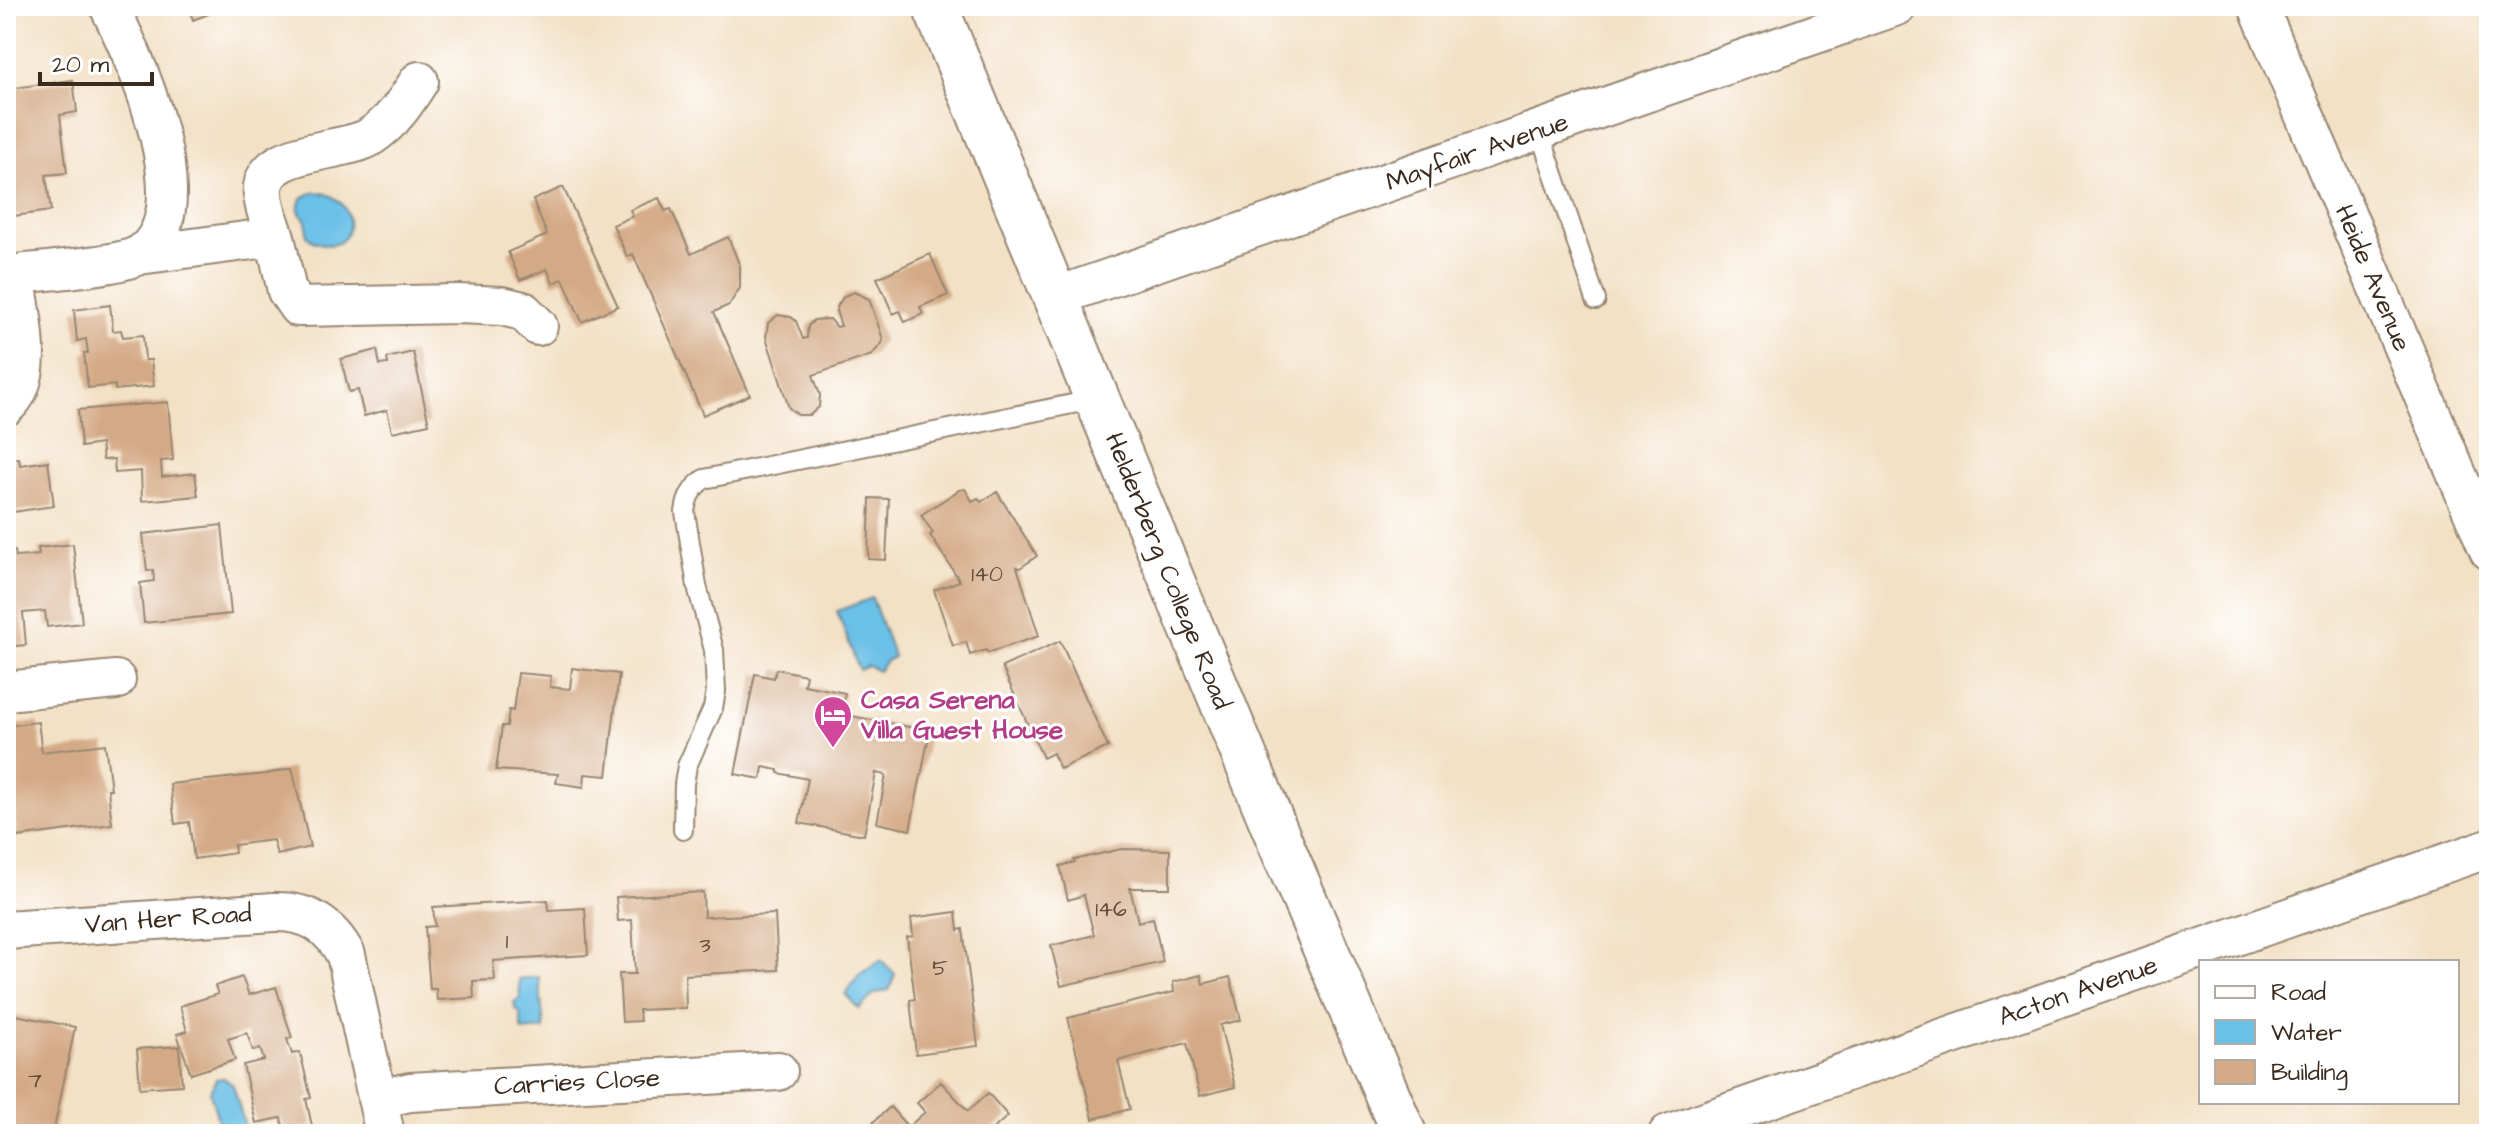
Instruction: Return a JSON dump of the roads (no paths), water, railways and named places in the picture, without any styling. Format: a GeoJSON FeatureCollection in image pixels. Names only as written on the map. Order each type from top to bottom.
{"type":"FeatureCollection","features":[{"type":"Feature","properties":{"kind":"street"},"geometry":{"type":"LineString","coordinates":[[109,6],[160,136],[169,191],[164,220],[155,237],[139,255]]}},
{"type":"Feature","properties":{"kind":"street","name":"Helderberg College Road"},"geometry":{"type":"LineString","coordinates":[[935,6],[1404,1134]]}},
{"type":"Feature","properties":{"kind":"street","name":"Mayfair Avenue"},"geometry":{"type":"LineString","coordinates":[[1055,297],[1897,6]]}},
{"type":"Feature","properties":{"kind":"street","name":"Heide Avenue"},"geometry":{"type":"LineString","coordinates":[[2258,6],[2489,550]]}},
{"type":"Feature","properties":{"kind":"street"},"geometry":{"type":"LineString","coordinates":[[419,81],[401,111],[368,138],[338,149],[296,155],[275,167],[267,178],[263,195],[287,291],[298,307],[502,306],[523,311],[538,326]]}},
{"type":"Feature","properties":{"kind":"street"},"geometry":{"type":"LineString","coordinates":[[6,406],[17,394],[26,369],[11,275],[275,237]]}},
{"type":"Feature","properties":{"kind":"street"},"geometry":{"type":"LineString","coordinates":[[6,691],[116,680]]}},
{"type":"Feature","properties":{"kind":"street","name":"Acton Avenue"},"geometry":{"type":"LineString","coordinates":[[1668,1134],[2489,848]]}},
{"type":"Feature","properties":{"kind":"street","name":"Van Her Road"},"geometry":{"type":"LineString","coordinates":[[6,930],[292,912],[310,917],[338,939],[346,955],[381,1116]]}},
{"type":"Feature","properties":{"kind":"street","name":"Carries Close"},"geometry":{"type":"LineString","coordinates":[[381,1116],[410,1092],[778,1071]]}},
{"type":"Feature","properties":{"kind":"lane"},"geometry":{"type":"LineString","coordinates":[[1539,130],[1596,300]]}},
{"type":"Feature","properties":{"kind":"lane"},"geometry":{"type":"LineString","coordinates":[[683,830],[687,766],[713,708],[716,691],[714,650],[697,586],[685,512],[687,500],[697,484],[704,479],[1097,399]]}},
{"type":"Feature","properties":{"kind":"water"},"geometry":{"type":"Polygon","coordinates":[[[318,192],[331,196],[347,212],[347,232],[343,240],[335,244],[316,242],[307,236],[307,224],[299,210],[300,202],[307,195],[318,192]]]}},
{"type":"Feature","properties":{"kind":"water"},"geometry":{"type":"Polygon","coordinates":[[[872,598],[894,657],[878,671],[868,666],[859,670],[837,611],[872,598]]]}},
{"type":"Feature","properties":{"kind":"water"},"geometry":{"type":"Polygon","coordinates":[[[881,960],[895,974],[889,990],[874,994],[859,1009],[845,994],[859,975],[881,960]]]}},
{"type":"Feature","properties":{"kind":"water"},"geometry":{"type":"Polygon","coordinates":[[[539,977],[544,1029],[522,1031],[520,1012],[515,1009],[514,1002],[520,998],[519,979],[539,977]]]}},
{"type":"Feature","properties":{"kind":"water"},"geometry":{"type":"Polygon","coordinates":[[[224,1078],[233,1085],[246,1130],[222,1134],[210,1092],[216,1079],[224,1078]]]}},
{"type":"Feature","properties":{"kind":"place","name":"Casa Serena Villa Guest House"},"geometry":{"type":"Point","coordinates":[833,749]}}]}
